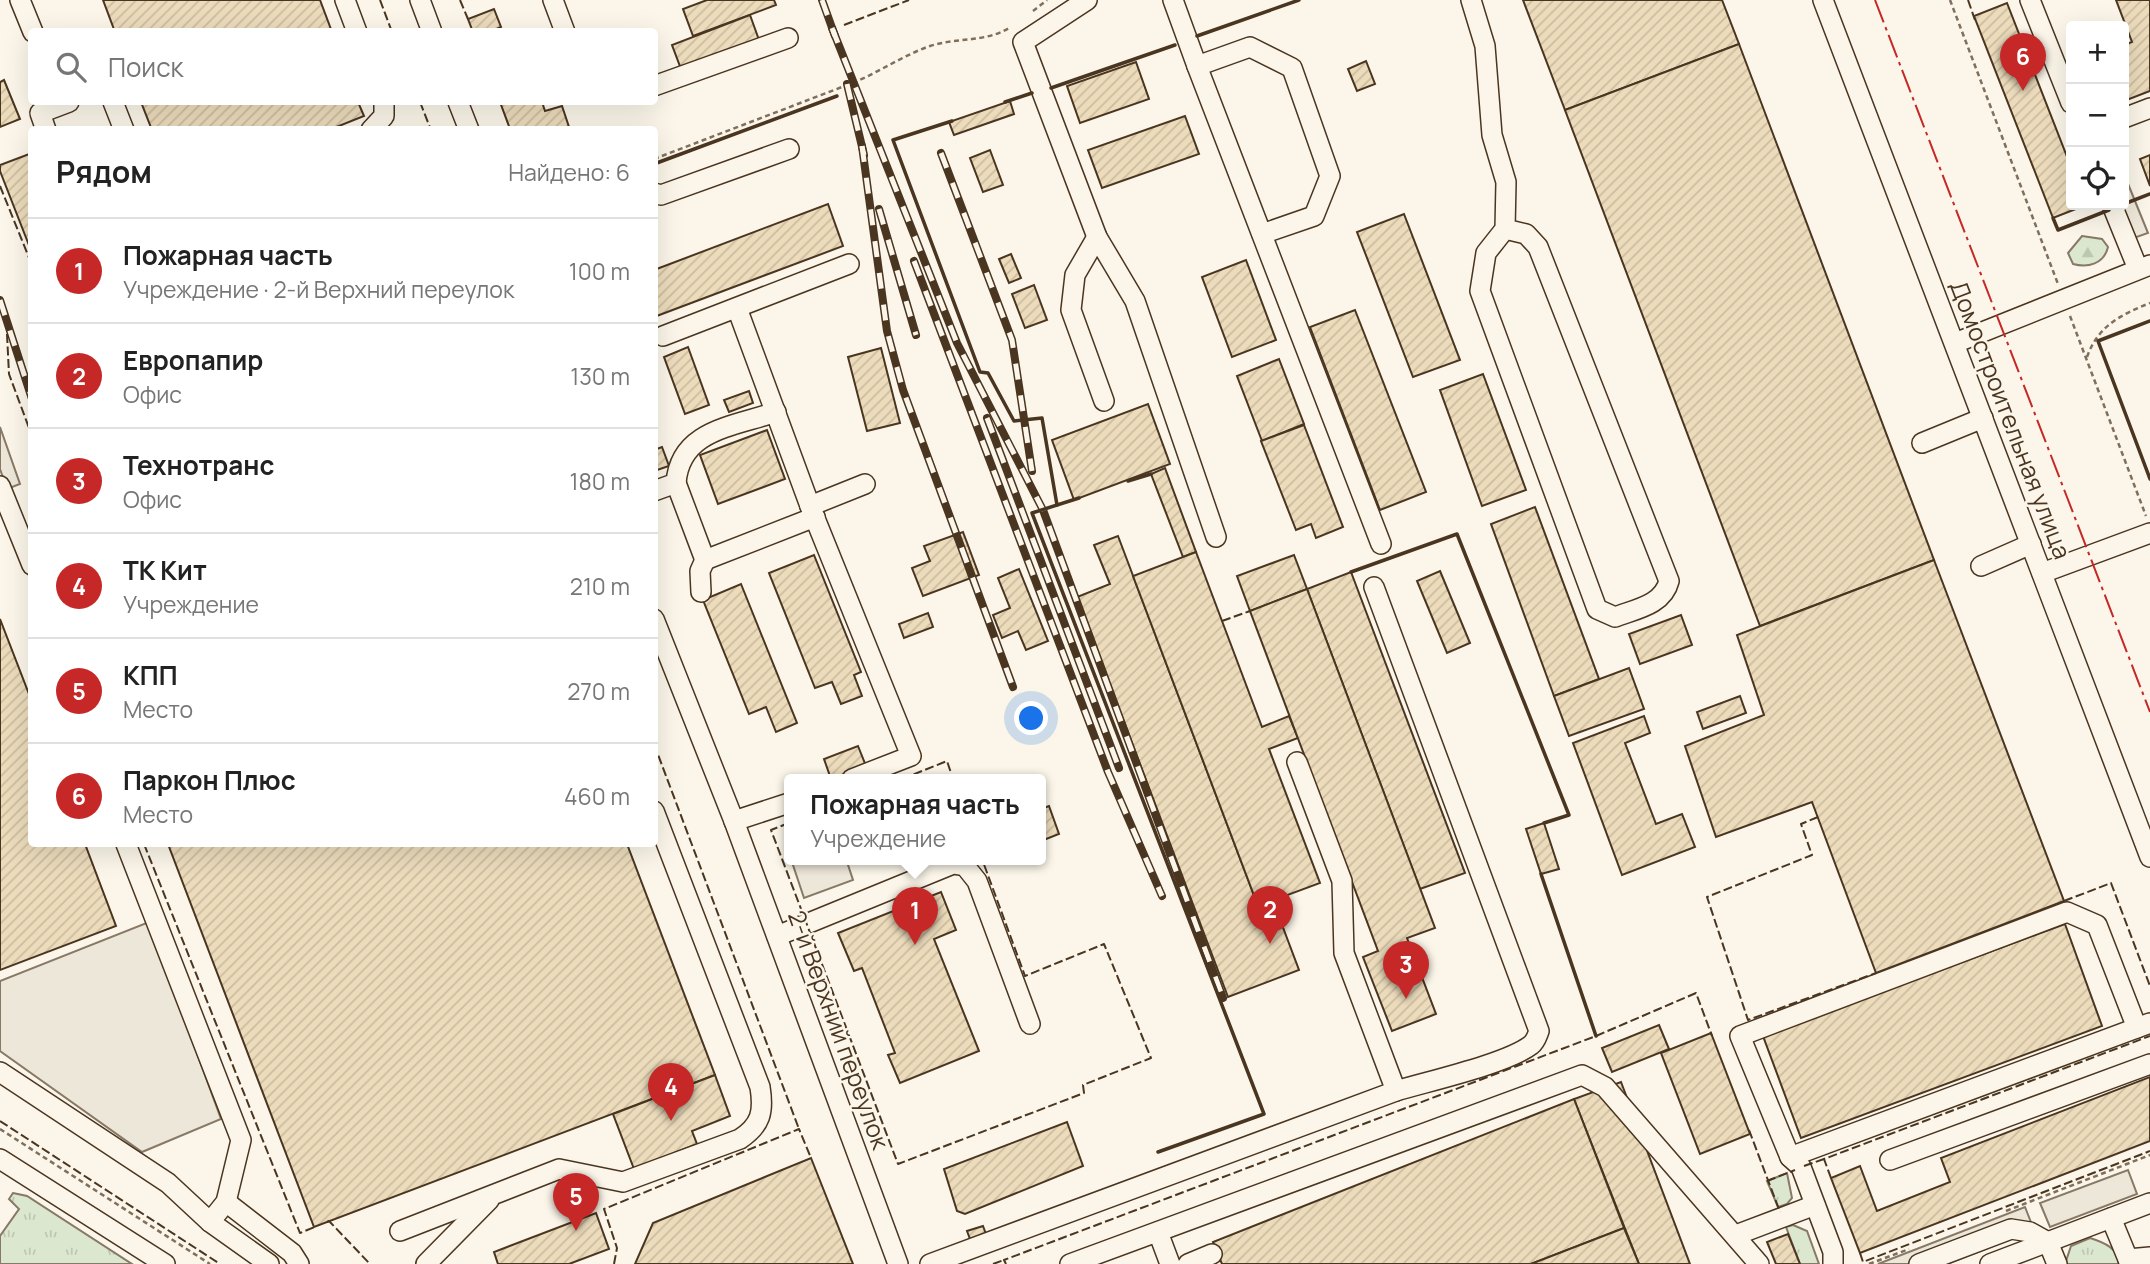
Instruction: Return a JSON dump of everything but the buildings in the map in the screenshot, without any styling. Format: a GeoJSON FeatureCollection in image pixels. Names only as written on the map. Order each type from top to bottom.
{"type":"FeatureCollection","features":[{"type":"Feature","properties":{"kind":"street"},"geometry":{"type":"LineString","coordinates":[[20,0],[31,28]]}},
{"type":"Feature","properties":{"kind":"street"},"geometry":{"type":"LineString","coordinates":[[345,0],[356,28]]}},
{"type":"Feature","properties":{"kind":"street"},"geometry":{"type":"LineString","coordinates":[[420,0],[430,28]]}},
{"type":"Feature","properties":{"kind":"street"},"geometry":{"type":"LineString","coordinates":[[553,0],[564,28]]}},
{"type":"Feature","properties":{"kind":"street"},"geometry":{"type":"LineString","coordinates":[[1087,0],[1023,42],[1097,237],[1135,301],[1216,537]]}},
{"type":"Feature","properties":{"kind":"street"},"geometry":{"type":"LineString","coordinates":[[1173,0],[1381,544]]}},
{"type":"Feature","properties":{"kind":"street"},"geometry":{"type":"LineString","coordinates":[[1471,0],[1485,46],[1492,135],[1506,182],[1505,229],[1486,253],[1480,290],[1597,609],[1615,618],[1655,601],[1666,593],[1669,581],[1538,247],[1527,234],[1505,229]]}},
{"type":"Feature","properties":{"kind":"street","name":"Домостроительная улица"},"geometry":{"type":"LineString","coordinates":[[1823,0],[2150,857]]}},
{"type":"Feature","properties":{"kind":"street"},"geometry":{"type":"LineString","coordinates":[[2030,0],[2066,90]]}},
{"type":"Feature","properties":{"kind":"street"},"geometry":{"type":"LineString","coordinates":[[658,85],[788,38]]}},
{"type":"Feature","properties":{"kind":"street"},"geometry":{"type":"LineString","coordinates":[[1197,66],[1250,47],[1292,68],[1330,176],[1314,216],[1262,234]]}},
{"type":"Feature","properties":{"kind":"street"},"geometry":{"type":"LineString","coordinates":[[45,126],[40,113],[58,105]]}},
{"type":"Feature","properties":{"kind":"street"},"geometry":{"type":"LineString","coordinates":[[114,105],[122,126]]}},
{"type":"Feature","properties":{"kind":"street"},"geometry":{"type":"LineString","coordinates":[[375,126],[384,116],[384,105]]}},
{"type":"Feature","properties":{"kind":"street"},"geometry":{"type":"LineString","coordinates":[[459,105],[467,126]]}},
{"type":"Feature","properties":{"kind":"street"},"geometry":{"type":"LineString","coordinates":[[2129,116],[2150,108]]}},
{"type":"Feature","properties":{"kind":"street"},"geometry":{"type":"LineString","coordinates":[[658,194],[789,149]]}},
{"type":"Feature","properties":{"kind":"street"},"geometry":{"type":"LineString","coordinates":[[1955,343],[2144,267],[2115,210]]}},
{"type":"Feature","properties":{"kind":"street"},"geometry":{"type":"LineString","coordinates":[[1097,237],[1075,275],[1071,310],[1104,401]]}},
{"type":"Feature","properties":{"kind":"street"},"geometry":{"type":"LineString","coordinates":[[663,336],[849,264]]}},
{"type":"Feature","properties":{"kind":"street"},"geometry":{"type":"LineString","coordinates":[[737,308],[813,511],[911,756],[865,774]]}},
{"type":"Feature","properties":{"kind":"street"},"geometry":{"type":"LineString","coordinates":[[705,560],[676,483],[682,455],[696,440],[776,412]]}},
{"type":"Feature","properties":{"kind":"street"},"geometry":{"type":"LineString","coordinates":[[1922,443],[1983,418]]}},
{"type":"Feature","properties":{"kind":"street"},"geometry":{"type":"LineString","coordinates":[[658,490],[676,483]]}},
{"type":"Feature","properties":{"kind":"street"},"geometry":{"type":"LineString","coordinates":[[701,593],[700,572],[705,560],[865,484]]}},
{"type":"Feature","properties":{"kind":"street"},"geometry":{"type":"LineString","coordinates":[[0,486],[28,555]]}},
{"type":"Feature","properties":{"kind":"street"},"geometry":{"type":"LineString","coordinates":[[2042,573],[2150,533]]}},
{"type":"Feature","properties":{"kind":"street"},"geometry":{"type":"LineString","coordinates":[[1981,566],[2031,544]]}},
{"type":"Feature","properties":{"kind":"street"},"geometry":{"type":"LineString","coordinates":[[930,1264],[1396,1090],[1473,1069],[1523,1049],[1537,1038],[1539,1031],[1374,587]]}},
{"type":"Feature","properties":{"kind":"street","name":"2-й Верхний переулок"},"geometry":{"type":"LineString","coordinates":[[658,629],[734,821],[898,1264]]}},
{"type":"Feature","properties":{"kind":"street"},"geometry":{"type":"LineString","coordinates":[[1297,762],[1342,881],[1344,953],[1396,1090]]}},
{"type":"Feature","properties":{"kind":"street"},"geometry":{"type":"LineString","coordinates":[[734,821],[784,805]]}},
{"type":"Feature","properties":{"kind":"street"},"geometry":{"type":"LineString","coordinates":[[400,1231],[559,1170],[623,1182],[740,1139],[754,1130],[762,1116],[760,1087],[658,821]]}},
{"type":"Feature","properties":{"kind":"street"},"geometry":{"type":"LineString","coordinates":[[127,847],[241,1140],[226,1202],[210,1222]]}},
{"type":"Feature","properties":{"kind":"street"},"geometry":{"type":"LineString","coordinates":[[777,936],[951,865]]}},
{"type":"Feature","properties":{"kind":"street"},"geometry":{"type":"LineString","coordinates":[[959,865],[965,866],[977,881],[1030,1024]]}},
{"type":"Feature","properties":{"kind":"street"},"geometry":{"type":"LineString","coordinates":[[1790,1157],[2143,1026],[2098,925],[2067,912],[1740,1036],[1790,1157],[1801,1167],[1833,1252],[1833,1264]]}},
{"type":"Feature","properties":{"kind":"street"},"geometry":{"type":"LineString","coordinates":[[1890,1160],[2150,1064]]}},
{"type":"Feature","properties":{"kind":"street"},"geometry":{"type":"LineString","coordinates":[[0,1072],[168,1183],[210,1222],[269,1264]]}},
{"type":"Feature","properties":{"kind":"street"},"geometry":{"type":"LineString","coordinates":[[1069,1264],[1582,1075],[1605,1087],[1759,1264]]}},
{"type":"Feature","properties":{"kind":"street"},"geometry":{"type":"LineString","coordinates":[[0,1159],[165,1264]]}},
{"type":"Feature","properties":{"kind":"street"},"geometry":{"type":"LineString","coordinates":[[426,1264],[496,1193]]}},
{"type":"Feature","properties":{"kind":"street"},"geometry":{"type":"LineString","coordinates":[[226,1202],[292,1253],[299,1264]]}},
{"type":"Feature","properties":{"kind":"street"},"geometry":{"type":"LineString","coordinates":[[1990,1264],[2150,1203]]}},
{"type":"Feature","properties":{"kind":"street"},"geometry":{"type":"LineString","coordinates":[[1736,1235],[1815,1205]]}},
{"type":"Feature","properties":{"kind":"street"},"geometry":{"type":"LineString","coordinates":[[2111,1218],[2129,1262],[2150,1257]]}},
{"type":"Feature","properties":{"kind":"street"},"geometry":{"type":"LineString","coordinates":[[1919,1264],[2011,1229],[2030,1232],[2048,1242],[2057,1264]]}},
{"type":"Feature","properties":{"kind":"street"},"geometry":{"type":"LineString","coordinates":[[1158,1232],[1170,1264]]}},
{"type":"Feature","properties":{"kind":"street"},"geometry":{"type":"LineString","coordinates":[[1188,1264],[1212,1254]]}},
{"type":"Feature","properties":{"kind":"path"},"geometry":{"type":"LineString","coordinates":[[1027,17],[1047,0]]}},
{"type":"Feature","properties":{"kind":"path"},"geometry":{"type":"LineString","coordinates":[[1950,0],[2150,526]]}},
{"type":"Feature","properties":{"kind":"path"},"geometry":{"type":"LineString","coordinates":[[658,157],[855,82],[910,54],[934,45],[978,40],[1001,33],[1018,22]]}},
{"type":"Feature","properties":{"kind":"path"},"geometry":{"type":"LineString","coordinates":[[2087,359],[2094,340],[2116,317],[2150,303]]}},
{"type":"Feature","properties":{"kind":"path"},"geometry":{"type":"LineString","coordinates":[[0,1129],[211,1264]]}},
{"type":"Feature","properties":{"kind":"path"},"geometry":{"type":"LineString","coordinates":[[1997,1214],[2150,1155]]}},
{"type":"Feature","properties":{"kind":"path"},"geometry":{"type":"LineString","coordinates":[[1869,1264],[1920,1244]]}},
{"type":"Feature","properties":{"kind":"green space"},"geometry":{"type":"Polygon","coordinates":[[[2082,236],[2102,239],[2108,247],[2099,261],[2090,265],[2073,264],[2068,253],[2082,236]]]}},
{"type":"Feature","properties":{"kind":"green space"},"geometry":{"type":"Polygon","coordinates":[[[1787,1173],[1792,1198],[1787,1204],[1778,1207],[1767,1181],[1787,1173]]]}},
{"type":"Feature","properties":{"kind":"green space"},"geometry":{"type":"Polygon","coordinates":[[[13,1193],[27,1196],[132,1264],[0,1264],[0,1236],[19,1209],[9,1199],[13,1193]]]}},
{"type":"Feature","properties":{"kind":"green space"},"geometry":{"type":"Polygon","coordinates":[[[1793,1225],[1807,1231],[1819,1264],[1800,1264],[1786,1227],[1793,1225]]]}},
{"type":"Feature","properties":{"kind":"green space"},"geometry":{"type":"Polygon","coordinates":[[[2090,1238],[2110,1247],[2122,1264],[2065,1264],[2071,1246],[2090,1238]]]}},
{"type":"Feature","properties":{"kind":"shaded area"},"geometry":{"type":"Polygon","coordinates":[[[2129,186],[2148,233],[2131,239],[2120,210],[2129,210],[2129,186]]]}},
{"type":"Feature","properties":{"kind":"shaded area"},"geometry":{"type":"Polygon","coordinates":[[[0,427],[20,484],[7,489],[0,469],[0,427]]]}},
{"type":"Feature","properties":{"kind":"shaded area"},"geometry":{"type":"Polygon","coordinates":[[[793,865],[848,865],[853,880],[804,898],[793,865]]]}},
{"type":"Feature","properties":{"kind":"shaded area"},"geometry":{"type":"Polygon","coordinates":[[[149,922],[221,1119],[142,1152],[0,1051],[0,981],[149,922]]]}},
{"type":"Feature","properties":{"kind":"shaded area"},"geometry":{"type":"Polygon","coordinates":[[[2128,1170],[2137,1194],[2050,1227],[2040,1203],[2128,1170]]]}},
{"type":"Feature","properties":{"kind":"shaded area"},"geometry":{"type":"Polygon","coordinates":[[[2025,1207],[2034,1230],[1947,1264],[1878,1264],[2025,1207]]]}},
{"type":"Feature","properties":{"kind":"railway"},"geometry":{"type":"LineString","coordinates":[[822,0],[835,36]]}},
{"type":"Feature","properties":{"kind":"railway"},"geometry":{"type":"LineString","coordinates":[[832,28],[957,343],[1043,510],[1223,998]]}},
{"type":"Feature","properties":{"kind":"railway"},"geometry":{"type":"LineString","coordinates":[[847,84],[864,155]]}},
{"type":"Feature","properties":{"kind":"railway"},"geometry":{"type":"LineString","coordinates":[[862,146],[887,331],[903,390],[1013,687]]}},
{"type":"Feature","properties":{"kind":"railway"},"geometry":{"type":"LineString","coordinates":[[941,153],[1012,340],[1032,471]]}},
{"type":"Feature","properties":{"kind":"railway"},"geometry":{"type":"LineString","coordinates":[[879,209],[916,335]]}},
{"type":"Feature","properties":{"kind":"railway"},"geometry":{"type":"LineString","coordinates":[[914,261],[1108,772],[1162,896]]}},
{"type":"Feature","properties":{"kind":"railway"},"geometry":{"type":"LineString","coordinates":[[0,300],[28,387]]}},
{"type":"Feature","properties":{"kind":"railway"},"geometry":{"type":"LineString","coordinates":[[987,418],[1119,768]]}},
{"type":"Feature","properties":{"kind":"fence"},"geometry":{"type":"LineString","coordinates":[[380,0],[390,28]]}},
{"type":"Feature","properties":{"kind":"fence"},"geometry":{"type":"LineString","coordinates":[[460,0],[468,19]]}},
{"type":"Feature","properties":{"kind":"fence"},"geometry":{"type":"LineString","coordinates":[[844,25],[909,0]]}},
{"type":"Feature","properties":{"kind":"fence"},"geometry":{"type":"LineString","coordinates":[[1968,0],[1975,20]]}},
{"type":"Feature","properties":{"kind":"fence"},"geometry":{"type":"LineString","coordinates":[[421,105],[429,126]]}},
{"type":"Feature","properties":{"kind":"fence"},"geometry":{"type":"LineString","coordinates":[[0,186],[28,255]]}},
{"type":"Feature","properties":{"kind":"fence"},"geometry":{"type":"LineString","coordinates":[[7,334],[9,374],[28,425]]}},
{"type":"Feature","properties":{"kind":"fence"},"geometry":{"type":"LineString","coordinates":[[1222,621],[1250,611]]}},
{"type":"Feature","properties":{"kind":"fence"},"geometry":{"type":"LineString","coordinates":[[658,755],[799,1129]]}},
{"type":"Feature","properties":{"kind":"fence"},"geometry":{"type":"LineString","coordinates":[[914,774],[947,761],[951,774]]}},
{"type":"Feature","properties":{"kind":"fence"},"geometry":{"type":"LineString","coordinates":[[1818,817],[1801,824],[1812,855],[1707,897],[1748,1020],[1876,973]]}},
{"type":"Feature","properties":{"kind":"fence"},"geometry":{"type":"LineString","coordinates":[[784,825],[771,830],[784,864]]}},
{"type":"Feature","properties":{"kind":"fence"},"geometry":{"type":"LineString","coordinates":[[145,847],[300,1233],[317,1226]]}},
{"type":"Feature","properties":{"kind":"fence"},"geometry":{"type":"LineString","coordinates":[[784,865],[898,1164],[1084,1093],[1083,1085],[1151,1058],[1104,944],[1025,976],[984,865]]}},
{"type":"Feature","properties":{"kind":"fence"},"geometry":{"type":"LineString","coordinates":[[2064,901],[2111,883],[2150,986]]}},
{"type":"Feature","properties":{"kind":"fence"},"geometry":{"type":"LineString","coordinates":[[1006,1264],[1004,1260],[1596,1036],[1696,993],[1712,1036]]}},
{"type":"Feature","properties":{"kind":"fence"},"geometry":{"type":"LineString","coordinates":[[1831,1178],[1824,1159],[2150,1036]]}},
{"type":"Feature","properties":{"kind":"fence"},"geometry":{"type":"LineString","coordinates":[[0,1121],[220,1264]]}},
{"type":"Feature","properties":{"kind":"fence"},"geometry":{"type":"LineString","coordinates":[[614,1264],[617,1248],[604,1209],[799,1129],[811,1158]]}},
{"type":"Feature","properties":{"kind":"fence"},"geometry":{"type":"LineString","coordinates":[[1749,1130],[1780,1212]]}},
{"type":"Feature","properties":{"kind":"fence"},"geometry":{"type":"LineString","coordinates":[[1860,1253],[1863,1262],[2150,1151]]}},
{"type":"Feature","properties":{"kind":"fence"},"geometry":{"type":"LineString","coordinates":[[1804,1166],[1824,1159]]}},
{"type":"Feature","properties":{"kind":"fence"},"geometry":{"type":"LineString","coordinates":[[1767,1181],[1795,1170]]}},
{"type":"Feature","properties":{"kind":"fence"},"geometry":{"type":"LineString","coordinates":[[327,1222],[329,1221],[370,1264]]}},
{"type":"Feature","properties":{"kind":"fence"},"geometry":{"type":"LineString","coordinates":[[993,1264],[1004,1260]]}},
{"type":"Feature","properties":{"kind":"wall"},"geometry":{"type":"LineString","coordinates":[[1197,36],[1299,0]]}},
{"type":"Feature","properties":{"kind":"wall"},"geometry":{"type":"LineString","coordinates":[[1051,88],[1175,45]]}},
{"type":"Feature","properties":{"kind":"wall"},"geometry":{"type":"LineString","coordinates":[[1005,102],[1032,93]]}},
{"type":"Feature","properties":{"kind":"wall"},"geometry":{"type":"LineString","coordinates":[[658,163],[837,96]]}},
{"type":"Feature","properties":{"kind":"wall"},"geometry":{"type":"LineString","coordinates":[[952,121],[893,140],[980,372],[988,373],[1014,421],[1042,418],[1057,505]]}},
{"type":"Feature","properties":{"kind":"wall"},"geometry":{"type":"LineString","coordinates":[[2129,202],[2150,194]]}},
{"type":"Feature","properties":{"kind":"wall"},"geometry":{"type":"LineString","coordinates":[[2053,218],[2058,230],[2109,210]]}},
{"type":"Feature","properties":{"kind":"wall"},"geometry":{"type":"LineString","coordinates":[[2150,321],[2098,341],[2150,479]]}},
{"type":"Feature","properties":{"kind":"wall"},"geometry":{"type":"LineString","coordinates":[[1128,481],[1151,474]]}},
{"type":"Feature","properties":{"kind":"wall"},"geometry":{"type":"LineString","coordinates":[[1079,498],[1032,513],[1264,1114],[1158,1152]]}},
{"type":"Feature","properties":{"kind":"wall"},"geometry":{"type":"LineString","coordinates":[[1351,572],[1457,534],[1569,815],[1544,823]]}},
{"type":"Feature","properties":{"kind":"wall"},"geometry":{"type":"LineString","coordinates":[[1541,874],[1596,1036]]}},
{"type":"Feature","properties":{"kind":"power"},"geometry":{"type":"LineString","coordinates":[[1875,0],[2150,712]]}},
{"type":"Feature","properties":{"kind":"place","name":"Паркон Плюс"},"geometry":{"type":"Point","coordinates":[2023,91]}},
{"type":"Feature","properties":{"kind":"place","name":"Европапир"},"geometry":{"type":"Point","coordinates":[1270,944]}},
{"type":"Feature","properties":{"kind":"place","name":"Пожарная часть"},"geometry":{"type":"Point","coordinates":[915,945]}},
{"type":"Feature","properties":{"kind":"place","name":"Технотранс"},"geometry":{"type":"Point","coordinates":[1406,999]}},
{"type":"Feature","properties":{"kind":"place","name":"ТК Кит"},"geometry":{"type":"Point","coordinates":[671,1121]}},
{"type":"Feature","properties":{"kind":"place","name":"КПП"},"geometry":{"type":"Point","coordinates":[576,1231]}}]}
